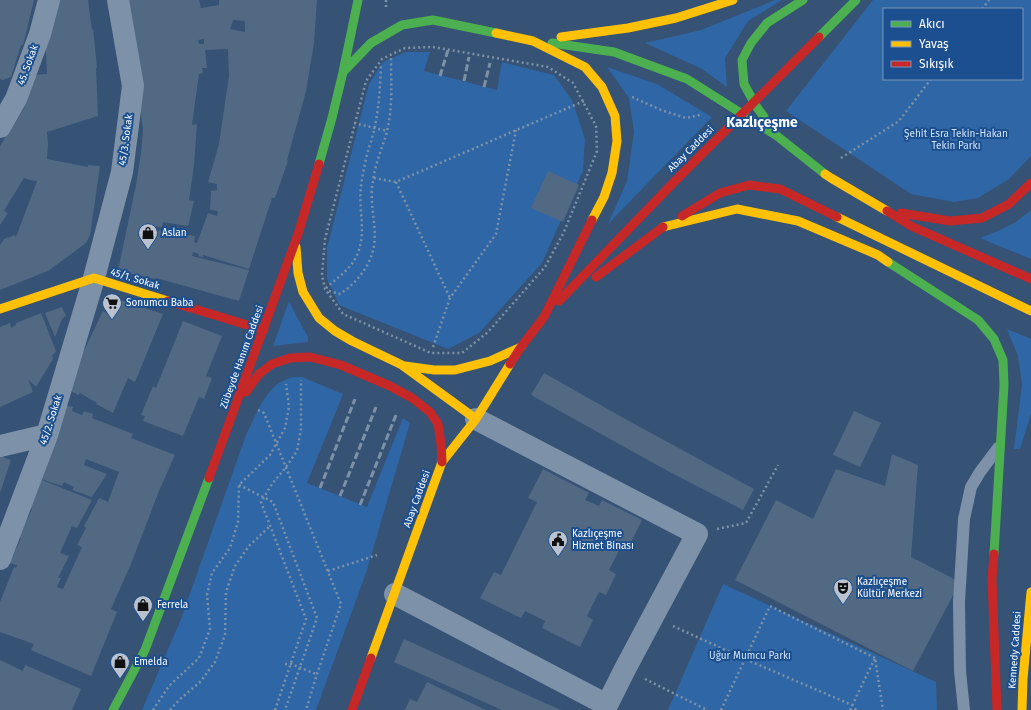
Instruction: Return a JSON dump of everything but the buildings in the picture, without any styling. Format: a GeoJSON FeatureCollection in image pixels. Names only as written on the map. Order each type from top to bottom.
{"type":"FeatureCollection","features":[{"type":"Feature","properties":{"kind":"main road","name":"Zübeyde Hanım Caddesi"},"geometry":{"type":"LineString","coordinates":[[113,710],[145,650],[238,402],[298,234],[332,118],[358,0]]}},
{"type":"Feature","properties":{"kind":"main road","name":"Abay Caddesi"},"geometry":{"type":"LineString","coordinates":[[533,41],[628,28],[676,18],[733,0]]}},
{"type":"Feature","properties":{"kind":"main road"},"geometry":{"type":"LineString","coordinates":[[777,136],[756,106],[744,84],[742,60],[751,42],[767,23],[803,0]]}},
{"type":"Feature","properties":{"kind":"main road","name":"Abay Caddesi"},"geometry":{"type":"LineString","coordinates":[[544,317],[675,181],[856,0]]}},
{"type":"Feature","properties":{"kind":"main road","name":"Abay Caddesi"},"geometry":{"type":"LineString","coordinates":[[343,72],[371,43],[402,25],[433,20],[533,41],[585,66],[602,87],[615,116],[618,141],[612,173],[604,197],[544,317],[520,347],[476,419],[442,462],[352,710]]}},
{"type":"Feature","properties":{"kind":"main road"},"geometry":{"type":"LineString","coordinates":[[533,41],[614,52],[687,78],[777,136],[831,178],[911,226],[1031,279]]}},
{"type":"Feature","properties":{"kind":"main road"},"geometry":{"type":"LineString","coordinates":[[887,211],[950,221],[982,218],[1009,204],[1031,182]]}},
{"type":"Feature","properties":{"kind":"main road"},"geometry":{"type":"LineString","coordinates":[[544,317],[663,227],[720,193],[749,185],[780,190],[1031,311]]}},
{"type":"Feature","properties":{"kind":"main road"},"geometry":{"type":"LineString","coordinates":[[663,227],[737,209],[798,221],[878,255],[978,320],[994,339],[1004,360],[1001,444],[992,579],[997,710]]}},
{"type":"Feature","properties":{"kind":"main road"},"geometry":{"type":"LineString","coordinates":[[298,234],[296,252],[298,273],[303,292],[319,318],[335,331],[402,365],[476,419]]}},
{"type":"Feature","properties":{"kind":"main road"},"geometry":{"type":"LineString","coordinates":[[0,309],[94,278]]}},
{"type":"Feature","properties":{"kind":"main road","name":"45/1. Sokak"},"geometry":{"type":"LineString","coordinates":[[94,278],[264,330]]}},
{"type":"Feature","properties":{"kind":"main road"},"geometry":{"type":"LineString","coordinates":[[402,365],[434,370],[455,370],[490,361],[520,347]]}},
{"type":"Feature","properties":{"kind":"main road"},"geometry":{"type":"LineString","coordinates":[[238,402],[259,374],[272,364],[290,358],[310,357],[340,364],[390,386],[412,398],[430,412],[438,424],[442,462]]}},
{"type":"Feature","properties":{"kind":"main road","name":"Kennedy Caddesi"},"geometry":{"type":"LineString","coordinates":[[1022,710],[1023,679],[1031,592]]}},
{"type":"Feature","properties":{"kind":"street","name":"45. Sokak"},"geometry":{"type":"LineString","coordinates":[[0,127],[8,95],[40,34],[49,0]]}},
{"type":"Feature","properties":{"kind":"street","name":"45/3. Sokak"},"geometry":{"type":"LineString","coordinates":[[94,278],[122,172],[133,86],[118,0]]}},
{"type":"Feature","properties":{"kind":"street","name":"45/2. Sokak"},"geometry":{"type":"LineString","coordinates":[[0,560],[47,435],[94,278]]}},
{"type":"Feature","properties":{"kind":"street"},"geometry":{"type":"LineString","coordinates":[[395,594],[607,706],[625,669],[697,534],[476,419]]}},
{"type":"Feature","properties":{"kind":"street"},"geometry":{"type":"LineString","coordinates":[[0,446],[47,435]]}},
{"type":"Feature","properties":{"kind":"lane"},"geometry":{"type":"LineString","coordinates":[[964,710],[960,671],[959,602],[964,519],[971,487],[980,472],[1001,444]]}},
{"type":"Feature","properties":{"kind":"path"},"geometry":{"type":"LineString","coordinates":[[325,289],[345,272],[356,256],[361,243],[361,187],[366,160],[375,128],[378,108],[386,0]]}},
{"type":"Feature","properties":{"kind":"path"},"geometry":{"type":"LineString","coordinates":[[983,8],[989,0]]}},
{"type":"Feature","properties":{"kind":"path"},"geometry":{"type":"LineString","coordinates":[[432,47],[548,67],[573,82],[596,126],[597,151],[564,232],[545,267],[488,332],[462,353],[431,353],[343,314],[325,289],[322,275],[325,239],[366,81],[382,59],[391,54],[405,48],[432,47]]}},
{"type":"Feature","properties":{"kind":"path"},"geometry":{"type":"LineString","coordinates":[[303,292],[325,289],[340,294],[349,289],[364,272],[372,255],[375,237],[372,196],[376,167],[387,131],[392,99],[391,54]]}},
{"type":"Feature","properties":{"kind":"path"},"geometry":{"type":"LineString","coordinates":[[840,158],[899,121],[929,80]]}},
{"type":"Feature","properties":{"kind":"path"},"geometry":{"type":"LineString","coordinates":[[626,94],[661,110],[686,118],[734,108]]}},
{"type":"Feature","properties":{"kind":"path"},"geometry":{"type":"LineString","coordinates":[[374,178],[396,182],[584,101]]}},
{"type":"Feature","properties":{"kind":"path"},"geometry":{"type":"LineString","coordinates":[[332,118],[387,131]]}},
{"type":"Feature","properties":{"kind":"path"},"geometry":{"type":"LineString","coordinates":[[431,353],[450,298],[496,234],[516,130]]}},
{"type":"Feature","properties":{"kind":"path"},"geometry":{"type":"LineString","coordinates":[[396,182],[450,298]]}},
{"type":"Feature","properties":{"kind":"path"},"geometry":{"type":"LineString","coordinates":[[275,710],[306,619],[261,502],[272,484],[286,468],[297,451],[301,429],[300,372],[310,357]]}},
{"type":"Feature","properties":{"kind":"path"},"geometry":{"type":"LineString","coordinates":[[153,710],[169,686],[199,658],[210,629],[207,595],[212,573],[230,548],[238,522],[239,485],[270,455],[285,428],[289,406],[285,377]]}},
{"type":"Feature","properties":{"kind":"path"},"geometry":{"type":"LineString","coordinates":[[238,402],[264,413],[341,604],[306,710]]}},
{"type":"Feature","properties":{"kind":"path"},"geometry":{"type":"LineString","coordinates":[[697,534],[746,523],[778,465]]}},
{"type":"Feature","properties":{"kind":"path"},"geometry":{"type":"LineString","coordinates":[[239,485],[273,502],[317,618],[285,710]]}},
{"type":"Feature","properties":{"kind":"path"},"geometry":{"type":"LineString","coordinates":[[170,710],[200,682],[215,662],[225,635],[226,592],[235,566],[249,546],[270,526]]}},
{"type":"Feature","properties":{"kind":"path"},"geometry":{"type":"LineString","coordinates":[[328,571],[377,555]]}},
{"type":"Feature","properties":{"kind":"path"},"geometry":{"type":"LineString","coordinates":[[721,710],[770,606],[875,658]]}},
{"type":"Feature","properties":{"kind":"path"},"geometry":{"type":"LineString","coordinates":[[653,616],[745,659],[852,706],[856,710]]}},
{"type":"Feature","properties":{"kind":"path"},"geometry":{"type":"LineString","coordinates":[[850,710],[875,658]]}},
{"type":"Feature","properties":{"kind":"path"},"geometry":{"type":"LineString","coordinates":[[875,658],[883,710]]}},
{"type":"Feature","properties":{"kind":"path"},"geometry":{"type":"LineString","coordinates":[[285,664],[291,664],[317,674]]}},
{"type":"Feature","properties":{"kind":"path"},"geometry":{"type":"LineString","coordinates":[[625,669],[707,710]]}},
{"type":"Feature","properties":{"kind":"green space"},"geometry":{"type":"Polygon","coordinates":[[[775,0],[782,0],[748,21],[725,58],[727,87],[702,69],[645,43],[701,30],[775,0]]]}},
{"type":"Feature","properties":{"kind":"green space","name":"Şehit Esra Tekin-Hakan Tekin Parkı"},"geometry":{"type":"Polygon","coordinates":[[[873,0],[1031,0],[1031,156],[1009,179],[978,198],[954,202],[911,194],[786,111],[873,0]]]}},
{"type":"Feature","properties":{"kind":"green space"},"geometry":{"type":"Polygon","coordinates":[[[406,52],[430,52],[424,71],[497,90],[502,62],[554,75],[572,100],[585,139],[583,171],[542,263],[479,333],[448,349],[339,305],[327,279],[327,248],[369,84],[383,62],[406,52]]]}},
{"type":"Feature","properties":{"kind":"green space"},"geometry":{"type":"Polygon","coordinates":[[[607,67],[657,84],[712,117],[608,224],[627,181],[634,132],[629,98],[607,67]]]}},
{"type":"Feature","properties":{"kind":"green space"},"geometry":{"type":"Polygon","coordinates":[[[1031,210],[1031,259],[980,238],[1016,222],[1031,210]]]}},
{"type":"Feature","properties":{"kind":"green space"},"geometry":{"type":"Polygon","coordinates":[[[289,301],[308,337],[308,342],[273,346],[289,301]]]}},
{"type":"Feature","properties":{"kind":"green space"},"geometry":{"type":"Polygon","coordinates":[[[1007,329],[1031,339],[1031,414],[1020,449],[1014,449],[1022,385],[1018,356],[1007,329]]]}},
{"type":"Feature","properties":{"kind":"green space"},"geometry":{"type":"Polygon","coordinates":[[[302,377],[343,394],[307,483],[367,507],[403,418],[410,423],[366,573],[316,710],[142,710],[181,619],[246,435],[253,420],[267,395],[273,388],[289,378],[302,377]]]}},
{"type":"Feature","properties":{"kind":"green space","name":"Uğur Mumcu Parkı"},"geometry":{"type":"Polygon","coordinates":[[[723,584],[936,682],[937,710],[668,710],[723,584]]]}},
{"type":"Feature","properties":{"kind":"railway"},"geometry":{"type":"LineString","coordinates":[[440,76],[448,50]]}},
{"type":"Feature","properties":{"kind":"railway"},"geometry":{"type":"LineString","coordinates":[[464,81],[469,57]]}},
{"type":"Feature","properties":{"kind":"railway"},"geometry":{"type":"LineString","coordinates":[[484,87],[490,63]]}},
{"type":"Feature","properties":{"kind":"railway"},"geometry":{"type":"LineString","coordinates":[[320,488],[355,399]]}},
{"type":"Feature","properties":{"kind":"railway"},"geometry":{"type":"LineString","coordinates":[[340,496],[376,407]]}},
{"type":"Feature","properties":{"kind":"railway"},"geometry":{"type":"LineString","coordinates":[[360,505],[396,415]]}},
{"type":"Feature","properties":{"kind":"traffic: fast"},"geometry":{"type":"LineString","coordinates":[[319,164],[343,72],[358,0]]}},
{"type":"Feature","properties":{"kind":"traffic: fast"},"geometry":{"type":"LineString","coordinates":[[764,117],[744,84],[742,60],[751,43],[767,23],[803,0]]}},
{"type":"Feature","properties":{"kind":"traffic: fast"},"geometry":{"type":"LineString","coordinates":[[819,37],[856,0]]}},
{"type":"Feature","properties":{"kind":"traffic: fast"},"geometry":{"type":"LineString","coordinates":[[343,72],[371,43],[402,25],[433,20],[496,33]]}},
{"type":"Feature","properties":{"kind":"traffic: fast"},"geometry":{"type":"LineString","coordinates":[[552,43],[614,52],[687,79],[777,136],[825,174]]}},
{"type":"Feature","properties":{"kind":"traffic: fast"},"geometry":{"type":"LineString","coordinates":[[888,262],[978,320],[994,339],[1003,360],[1004,385],[994,554]]}},
{"type":"Feature","properties":{"kind":"traffic: fast"},"geometry":{"type":"LineString","coordinates":[[113,710],[145,650],[209,478]]}},
{"type":"Feature","properties":{"kind":"traffic: slow"},"geometry":{"type":"LineString","coordinates":[[561,37],[628,28],[676,18],[733,0]]}},
{"type":"Feature","properties":{"kind":"traffic: slow"},"geometry":{"type":"LineString","coordinates":[[496,33],[533,41],[585,67],[602,87],[615,116],[617,141],[612,173],[604,197],[592,220]]}},
{"type":"Feature","properties":{"kind":"traffic: slow"},"geometry":{"type":"LineString","coordinates":[[825,174],[887,211]]}},
{"type":"Feature","properties":{"kind":"traffic: slow"},"geometry":{"type":"LineString","coordinates":[[663,227],[737,209],[798,221],[878,255],[888,262]]}},
{"type":"Feature","properties":{"kind":"traffic: slow"},"geometry":{"type":"LineString","coordinates":[[837,217],[1031,311]]}},
{"type":"Feature","properties":{"kind":"traffic: slow"},"geometry":{"type":"LineString","coordinates":[[296,247],[298,273],[303,292],[319,318],[335,331],[352,341],[402,365],[476,419]]}},
{"type":"Feature","properties":{"kind":"traffic: slow"},"geometry":{"type":"LineString","coordinates":[[0,309],[94,278],[168,301]]}},
{"type":"Feature","properties":{"kind":"traffic: slow"},"geometry":{"type":"LineString","coordinates":[[405,366],[434,370],[455,370],[490,361],[521,347]]}},
{"type":"Feature","properties":{"kind":"traffic: slow"},"geometry":{"type":"LineString","coordinates":[[371,658],[442,462],[476,419],[510,364]]}},
{"type":"Feature","properties":{"kind":"traffic: slow"},"geometry":{"type":"LineString","coordinates":[[1022,710],[1023,679],[1031,592]]}},
{"type":"Feature","properties":{"kind":"traffic: jam"},"geometry":{"type":"LineString","coordinates":[[675,181],[819,37]]}},
{"type":"Feature","properties":{"kind":"traffic: jam"},"geometry":{"type":"LineString","coordinates":[[209,478],[298,234],[319,164]]}},
{"type":"Feature","properties":{"kind":"traffic: jam"},"geometry":{"type":"LineString","coordinates":[[559,301],[675,181]]}},
{"type":"Feature","properties":{"kind":"traffic: jam"},"geometry":{"type":"LineString","coordinates":[[901,213],[950,221],[982,218],[1009,204],[1031,183]]}},
{"type":"Feature","properties":{"kind":"traffic: jam"},"geometry":{"type":"LineString","coordinates":[[682,216],[720,193],[749,185],[780,189],[837,217]]}},
{"type":"Feature","properties":{"kind":"traffic: jam"},"geometry":{"type":"LineString","coordinates":[[887,211],[911,226],[1031,279]]}},
{"type":"Feature","properties":{"kind":"traffic: jam"},"geometry":{"type":"LineString","coordinates":[[510,364],[544,317],[592,220]]}},
{"type":"Feature","properties":{"kind":"traffic: jam"},"geometry":{"type":"LineString","coordinates":[[596,277],[663,227]]}},
{"type":"Feature","properties":{"kind":"traffic: jam"},"geometry":{"type":"LineString","coordinates":[[168,301],[264,330]]}},
{"type":"Feature","properties":{"kind":"traffic: jam"},"geometry":{"type":"LineString","coordinates":[[246,392],[259,374],[272,364],[290,358],[310,357],[341,365],[390,386],[412,398],[430,412],[438,424],[442,462]]}},
{"type":"Feature","properties":{"kind":"traffic: jam"},"geometry":{"type":"LineString","coordinates":[[994,554],[992,579],[997,710]]}},
{"type":"Feature","properties":{"kind":"traffic: jam"},"geometry":{"type":"LineString","coordinates":[[352,710],[371,658]]}},
{"type":"Feature","properties":{"kind":"place","name":"Aslan"},"geometry":{"type":"Point","coordinates":[148,250]}},
{"type":"Feature","properties":{"kind":"place","name":"Sonumcu Baba"},"geometry":{"type":"Point","coordinates":[112,320]}},
{"type":"Feature","properties":{"kind":"place","name":"Kazlıçeşme Hizmet Binası"},"geometry":{"type":"Point","coordinates":[558,557]}},
{"type":"Feature","properties":{"kind":"place","name":"Kazlıçeşme Kültür Merkezi"},"geometry":{"type":"Point","coordinates":[843,605]}},
{"type":"Feature","properties":{"kind":"place","name":"Ferrela"},"geometry":{"type":"Point","coordinates":[143,622]}},
{"type":"Feature","properties":{"kind":"place","name":"Emelda"},"geometry":{"type":"Point","coordinates":[120,679]}},
{"type":"Feature","properties":{"kind":"district","name":"Kazlıçeşme"},"geometry":{"type":"Point","coordinates":[762,122]}}]}
